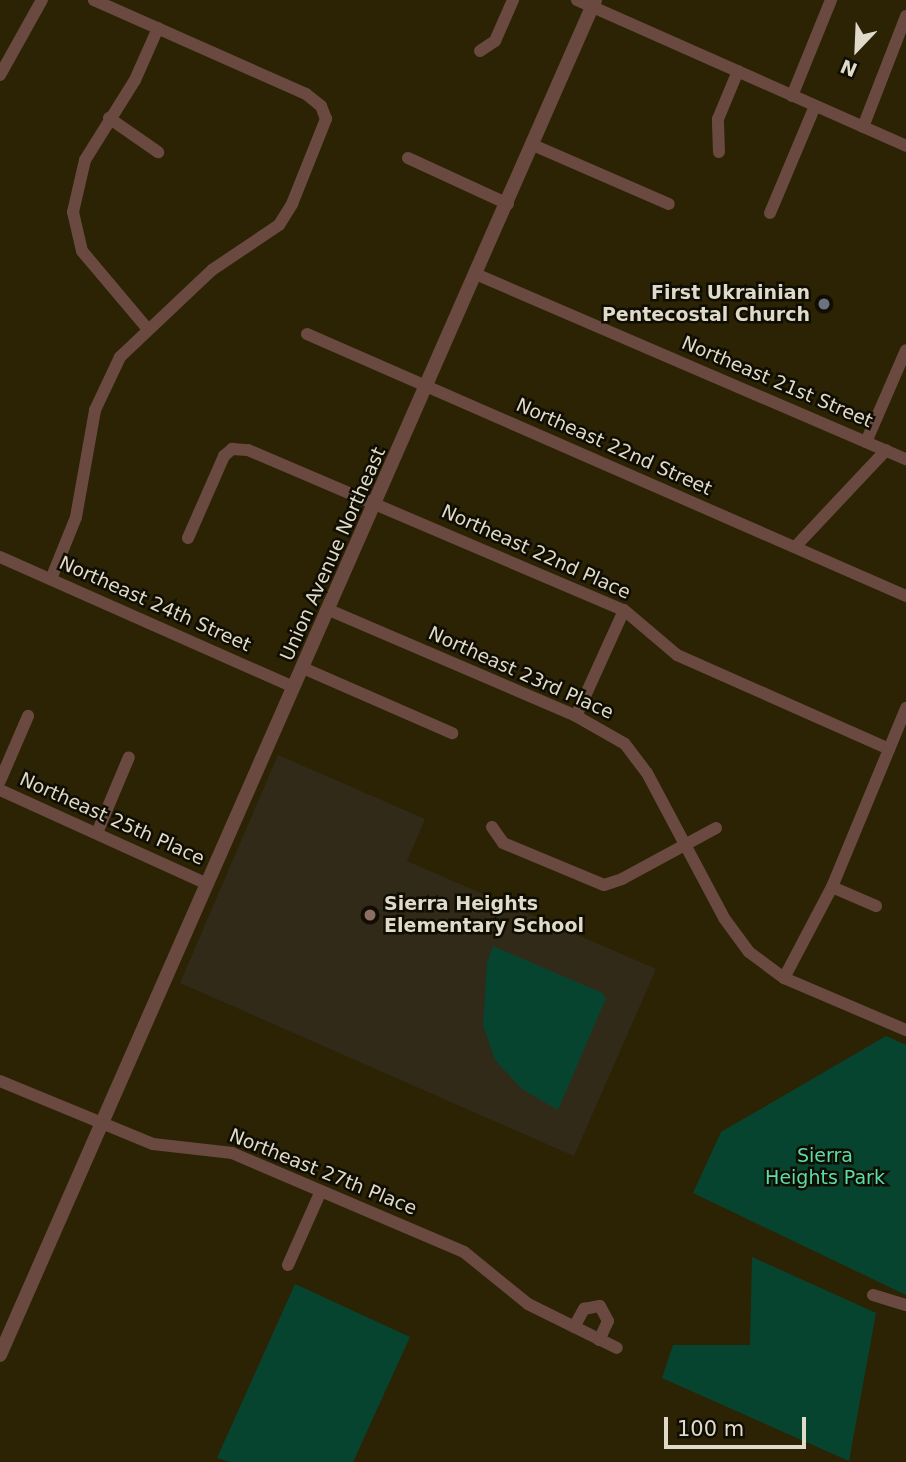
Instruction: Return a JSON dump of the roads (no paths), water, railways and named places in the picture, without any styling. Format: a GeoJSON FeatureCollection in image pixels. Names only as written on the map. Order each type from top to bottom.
{"type":"FeatureCollection","features":[{"type":"Feature","properties":{"kind":"street"},"geometry":{"type":"LineString","coordinates":[[0,75],[42,0]]}},
{"type":"Feature","properties":{"kind":"street"},"geometry":{"type":"LineString","coordinates":[[51,579],[76,517],[101,391],[120,357],[146,327],[212,270],[279,225],[325,128],[325,111],[306,94],[94,0]]}},
{"type":"Feature","properties":{"kind":"street"},"geometry":{"type":"LineString","coordinates":[[480,51],[495,41],[513,0]]}},
{"type":"Feature","properties":{"kind":"street"},"geometry":{"type":"LineString","coordinates":[[577,0],[594,4],[906,146]]}},
{"type":"Feature","properties":{"kind":"street"},"geometry":{"type":"LineString","coordinates":[[792,96],[831,0]]}},
{"type":"Feature","properties":{"kind":"street","name":"Union Avenue Northeast"},"geometry":{"type":"LineString","coordinates":[[0,1355],[429,387],[594,4]]}},
{"type":"Feature","properties":{"kind":"street"},"geometry":{"type":"LineString","coordinates":[[863,127],[906,16]]}},
{"type":"Feature","properties":{"kind":"street"},"geometry":{"type":"LineString","coordinates":[[146,327],[91,265],[74,225],[78,180],[109,118],[135,80],[158,29]]}},
{"type":"Feature","properties":{"kind":"street"},"geometry":{"type":"LineString","coordinates":[[719,152],[718,119],[738,71]]}},
{"type":"Feature","properties":{"kind":"street"},"geometry":{"type":"LineString","coordinates":[[770,213],[815,106]]}},
{"type":"Feature","properties":{"kind":"street"},"geometry":{"type":"LineString","coordinates":[[109,118],[158,152]]}},
{"type":"Feature","properties":{"kind":"street"},"geometry":{"type":"LineString","coordinates":[[533,145],[669,204]]}},
{"type":"Feature","properties":{"kind":"street"},"geometry":{"type":"LineString","coordinates":[[408,158],[508,204]]}},
{"type":"Feature","properties":{"kind":"street","name":"Northeast 21st Street"},"geometry":{"type":"LineString","coordinates":[[478,275],[906,459]]}},
{"type":"Feature","properties":{"kind":"street","name":"Northeast 22nd Street"},"geometry":{"type":"LineString","coordinates":[[307,334],[906,596]]}},
{"type":"Feature","properties":{"kind":"street"},"geometry":{"type":"LineString","coordinates":[[866,442],[906,350]]}},
{"type":"Feature","properties":{"kind":"street","name":"Northeast 22nd Place"},"geometry":{"type":"LineString","coordinates":[[188,538],[219,465],[232,450],[248,450],[624,610],[677,655],[888,749]]}},
{"type":"Feature","properties":{"kind":"street"},"geometry":{"type":"LineString","coordinates":[[795,547],[886,450]]}},
{"type":"Feature","properties":{"kind":"street","name":"Northeast 24th Street"},"geometry":{"type":"LineString","coordinates":[[0,557],[294,687]]}},
{"type":"Feature","properties":{"kind":"street","name":"Northeast 23rd Place"},"geometry":{"type":"LineString","coordinates":[[329,610],[605,730],[637,758],[739,940],[784,978],[906,1030]]}},
{"type":"Feature","properties":{"kind":"street"},"geometry":{"type":"LineString","coordinates":[[576,716],[624,610]]}},
{"type":"Feature","properties":{"kind":"street"},"geometry":{"type":"LineString","coordinates":[[303,668],[452,733]]}},
{"type":"Feature","properties":{"kind":"street"},"geometry":{"type":"LineString","coordinates":[[784,978],[832,887],[906,708]]}},
{"type":"Feature","properties":{"kind":"street"},"geometry":{"type":"LineString","coordinates":[[0,781],[29,716]]}},
{"type":"Feature","properties":{"kind":"street"},"geometry":{"type":"LineString","coordinates":[[97,833],[129,757]]}},
{"type":"Feature","properties":{"kind":"street","name":"Northeast 25th Place"},"geometry":{"type":"LineString","coordinates":[[0,790],[207,884]]}},
{"type":"Feature","properties":{"kind":"street"},"geometry":{"type":"LineString","coordinates":[[492,827],[503,843],[604,885],[716,828]]}},
{"type":"Feature","properties":{"kind":"street"},"geometry":{"type":"LineString","coordinates":[[832,887],[876,906]]}},
{"type":"Feature","properties":{"kind":"street","name":"Northeast 27th Place"},"geometry":{"type":"LineString","coordinates":[[0,1081],[153,1144],[232,1153],[472,1255],[528,1304],[617,1348]]}},
{"type":"Feature","properties":{"kind":"street"},"geometry":{"type":"LineString","coordinates":[[288,1265],[321,1191]]}},
{"type":"Feature","properties":{"kind":"street"},"geometry":{"type":"LineString","coordinates":[[873,1295],[906,1305]]}},
{"type":"Feature","properties":{"kind":"street"},"geometry":{"type":"LineString","coordinates":[[574,1327],[584,1310],[600,1306],[608,1321],[599,1340]]}},
{"type":"Feature","properties":{"kind":"place","name":"First Ukrainian Pentecostal Church"},"geometry":{"type":"Point","coordinates":[824,304]}},
{"type":"Feature","properties":{"kind":"place","name":"Sierra Heights Elementary School"},"geometry":{"type":"Point","coordinates":[370,915]}},
{"type":"Feature","properties":{"kind":"park label","name":"Sierra Heights Park"},"geometry":{"type":"Point","coordinates":[825,1167]}}]}
